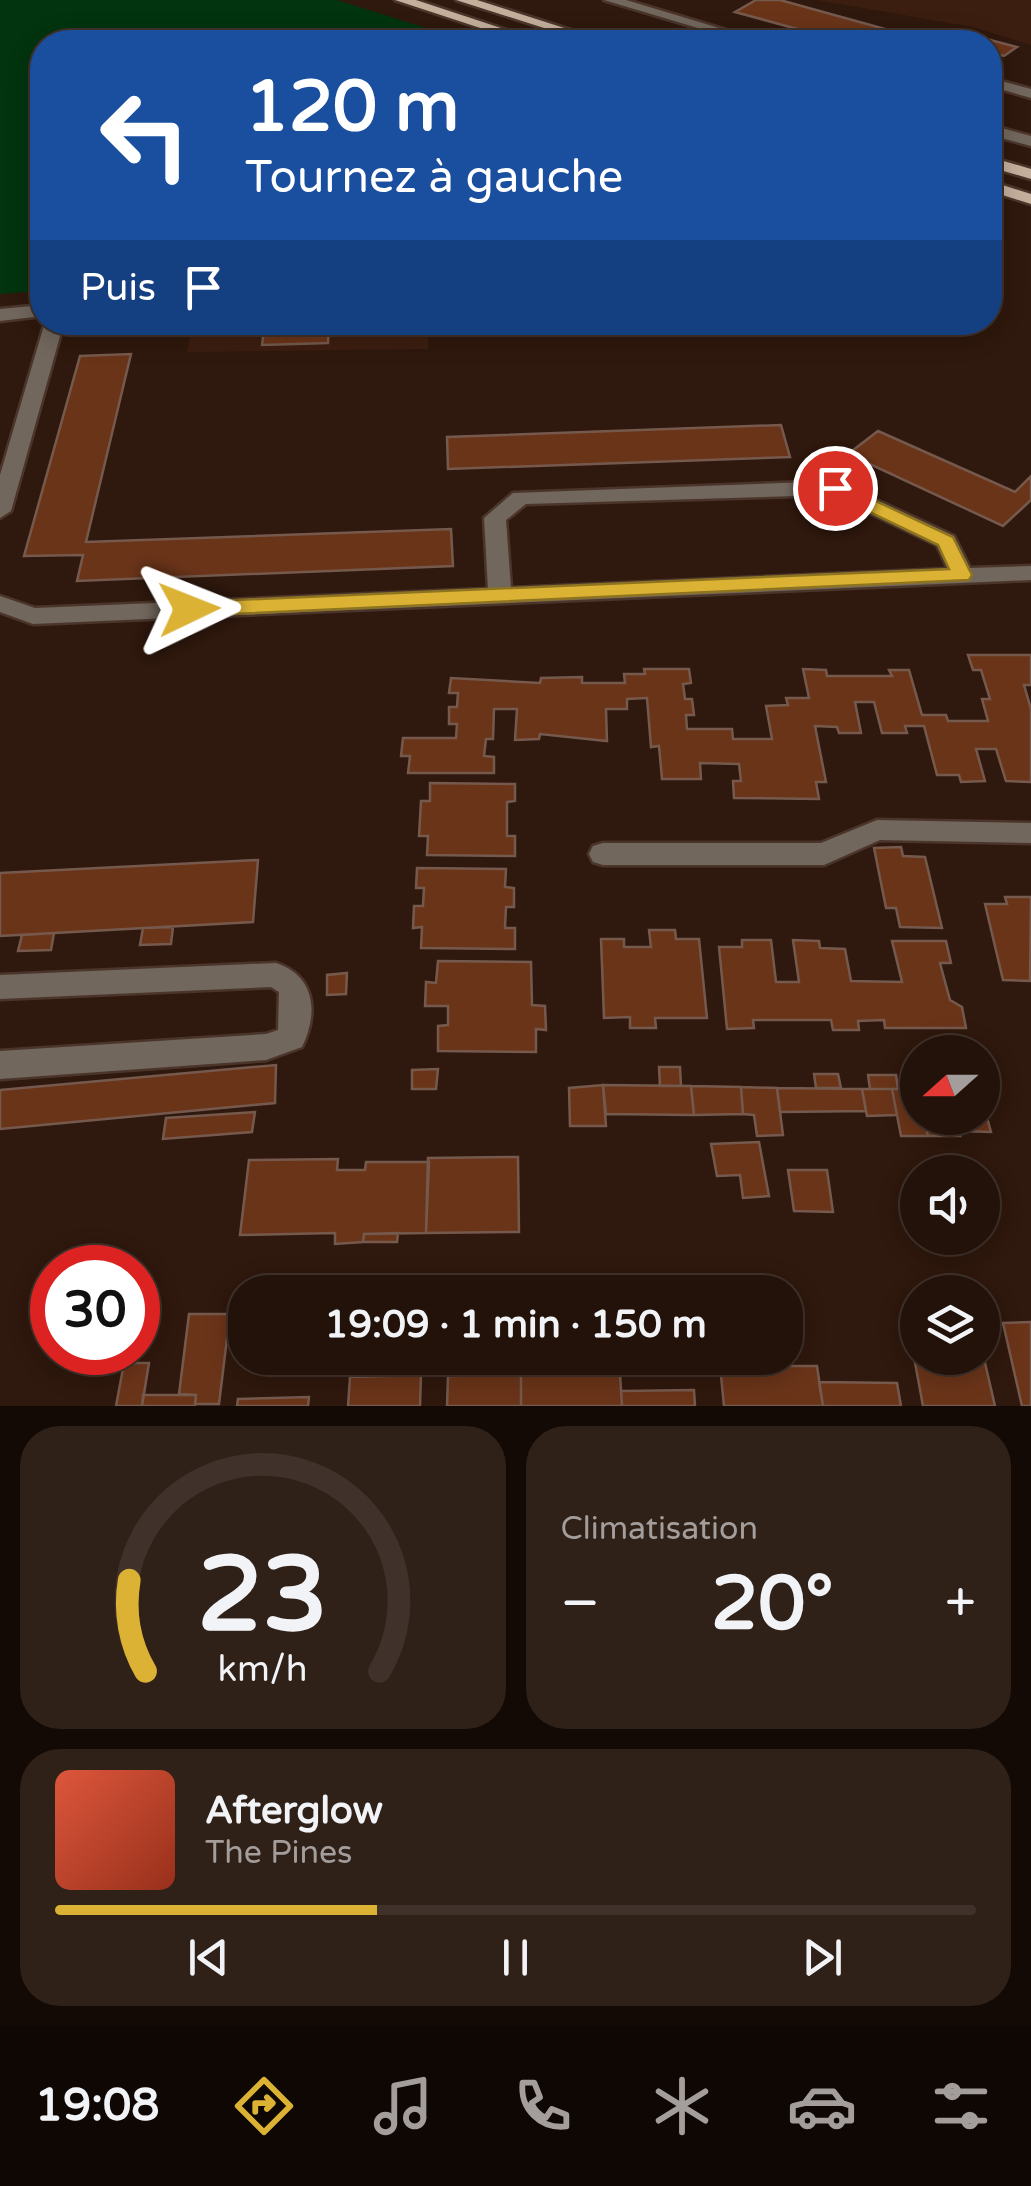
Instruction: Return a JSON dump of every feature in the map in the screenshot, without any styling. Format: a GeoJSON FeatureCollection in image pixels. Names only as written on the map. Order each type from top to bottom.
{"type":"FeatureCollection","features":[{"type":"Feature","properties":{"kind":"main road"},"geometry":{"type":"LineString","coordinates":[[402,0],[498,30]]}},
{"type":"Feature","properties":{"kind":"main road"},"geometry":{"type":"LineString","coordinates":[[463,0],[562,30]]}},
{"type":"Feature","properties":{"kind":"main road"},"geometry":{"type":"LineString","coordinates":[[1002,166],[1031,174]]}},
{"type":"Feature","properties":{"kind":"main road"},"geometry":{"type":"LineString","coordinates":[[1002,190],[1031,199]]}},
{"type":"Feature","properties":{"kind":"street"},"geometry":{"type":"LineString","coordinates":[[612,0],[716,30]]}},
{"type":"Feature","properties":{"kind":"street"},"geometry":{"type":"LineString","coordinates":[[1005,86],[1031,94]]}},
{"type":"Feature","properties":{"kind":"street"},"geometry":{"type":"LineString","coordinates":[[1002,134],[1031,142]]}},
{"type":"Feature","properties":{"kind":"street"},"geometry":{"type":"LineString","coordinates":[[0,315],[30,312]]}},
{"type":"Feature","properties":{"kind":"street"},"geometry":{"type":"LineString","coordinates":[[0,511],[51,335]]}},
{"type":"Feature","properties":{"kind":"street"},"geometry":{"type":"LineString","coordinates":[[500,596],[494,518],[521,498],[835,488],[946,541],[962,575]]}},
{"type":"Feature","properties":{"kind":"street"},"geometry":{"type":"LineString","coordinates":[[0,604],[33,616],[1031,573]]}},
{"type":"Feature","properties":{"kind":"street"},"geometry":{"type":"LineString","coordinates":[[603,854],[824,854],[878,830],[1031,833]]}},
{"type":"Feature","properties":{"kind":"street"},"geometry":{"type":"LineString","coordinates":[[0,987],[276,975],[293,986],[296,1017],[292,1038],[266,1047],[0,1066]]}},
{"type":"Feature","properties":{"kind":"shaded area"},"geometry":{"type":"Polygon","coordinates":[[[817,0],[1031,0],[1031,45],[1002,36],[1002,30],[817,0]]]}},
{"type":"Feature","properties":{"kind":"shaded area"},"geometry":{"type":"Polygon","coordinates":[[[190,335],[428,335],[428,349],[187,352],[190,335]]]}},
{"type":"Feature","properties":{"kind":"green space"},"geometry":{"type":"Polygon","coordinates":[[[0,0],[337,0],[432,30],[30,30],[30,292],[0,294],[0,0]]]}},
{"type":"Feature","properties":{"kind":"building"},"geometry":{"type":"Polygon","coordinates":[[[756,0],[780,0],[889,30],[801,30],[735,12],[756,0]]]}},
{"type":"Feature","properties":{"kind":"building"},"geometry":{"type":"Polygon","coordinates":[[[1002,43],[1017,47],[1004,56],[1002,43]]]}},
{"type":"Feature","properties":{"kind":"building"},"geometry":{"type":"Polygon","coordinates":[[[263,335],[328,335],[328,343],[262,345],[263,335]]]}},
{"type":"Feature","properties":{"kind":"building"},"geometry":{"type":"Polygon","coordinates":[[[131,354],[86,542],[451,529],[453,566],[77,581],[83,555],[24,556],[80,356],[131,354]]]}},
{"type":"Feature","properties":{"kind":"building"},"geometry":{"type":"Polygon","coordinates":[[[781,425],[790,457],[448,469],[447,437],[781,425]]]}},
{"type":"Feature","properties":{"kind":"building"},"geometry":{"type":"Polygon","coordinates":[[[878,431],[1015,492],[1031,476],[1031,500],[1003,526],[848,454],[878,431]]]}},
{"type":"Feature","properties":{"kind":"building"},"geometry":{"type":"Polygon","coordinates":[[[968,655],[1031,655],[1031,685],[1024,685],[1031,709],[1031,782],[1006,781],[996,749],[976,749],[985,781],[961,782],[959,775],[937,775],[924,726],[905,726],[907,733],[882,733],[874,702],[855,702],[861,733],[839,733],[837,727],[815,726],[826,782],[816,782],[819,799],[734,798],[733,781],[741,781],[739,764],[700,763],[701,779],[662,779],[659,746],[651,747],[647,698],[627,699],[627,709],[606,709],[607,741],[540,734],[539,739],[515,740],[517,709],[494,709],[493,739],[486,739],[484,756],[494,757],[494,773],[408,773],[410,756],[401,756],[403,738],[456,738],[457,724],[449,724],[449,707],[457,707],[458,693],[449,693],[451,678],[540,683],[541,678],[582,677],[582,683],[625,683],[624,674],[645,674],[644,669],[689,669],[691,683],[683,684],[685,699],[692,699],[694,715],[686,715],[687,729],[732,729],[733,739],[772,739],[766,706],[788,705],[786,698],[809,698],[803,669],[826,670],[827,676],[892,676],[889,670],[909,670],[922,715],[946,715],[948,721],[988,721],[982,699],[990,699],[981,670],[973,670],[968,655]]]}},
{"type":"Feature","properties":{"kind":"building"},"geometry":{"type":"Polygon","coordinates":[[[430,783],[515,784],[515,801],[507,802],[507,836],[515,836],[515,856],[427,855],[428,836],[419,836],[421,801],[430,801],[430,783]]]}},
{"type":"Feature","properties":{"kind":"building"},"geometry":{"type":"Polygon","coordinates":[[[901,847],[903,856],[925,857],[942,928],[900,927],[896,908],[886,908],[874,848],[901,847]]]}},
{"type":"Feature","properties":{"kind":"building"},"geometry":{"type":"Polygon","coordinates":[[[258,860],[253,922],[0,936],[0,873],[258,860]]]}},
{"type":"Feature","properties":{"kind":"building"},"geometry":{"type":"Polygon","coordinates":[[[417,868],[506,869],[505,887],[514,888],[514,907],[506,907],[505,928],[515,928],[515,949],[421,948],[422,927],[413,928],[414,906],[423,906],[424,888],[416,888],[417,868]]]}},
{"type":"Feature","properties":{"kind":"building"},"geometry":{"type":"Polygon","coordinates":[[[1005,897],[1031,897],[1030,981],[1003,980],[985,904],[1007,904],[1005,897]]]}},
{"type":"Feature","properties":{"kind":"building"},"geometry":{"type":"Polygon","coordinates":[[[173,927],[171,944],[140,945],[143,928],[173,927]]]}},
{"type":"Feature","properties":{"kind":"building"},"geometry":{"type":"Polygon","coordinates":[[[649,930],[675,930],[676,939],[699,939],[707,1018],[655,1018],[656,1028],[630,1028],[630,1017],[604,1018],[601,939],[624,939],[624,947],[651,947],[649,930]]]}},
{"type":"Feature","properties":{"kind":"building"},"geometry":{"type":"Polygon","coordinates":[[[54,933],[51,950],[18,951],[22,935],[54,933]]]}},
{"type":"Feature","properties":{"kind":"building"},"geometry":{"type":"Polygon","coordinates":[[[742,940],[771,940],[776,982],[799,982],[793,940],[819,941],[820,948],[845,949],[851,981],[902,982],[892,941],[946,941],[951,963],[940,963],[950,1000],[962,1007],[966,1028],[885,1028],[884,1020],[858,1021],[859,1030],[833,1030],[831,1020],[753,1020],[754,1028],[727,1029],[719,947],[742,947],[742,940]]]}},
{"type":"Feature","properties":{"kind":"building"},"geometry":{"type":"Polygon","coordinates":[[[438,961],[531,962],[532,1005],[545,1006],[546,1030],[536,1029],[536,1052],[438,1051],[438,1026],[448,1025],[448,1006],[425,1006],[426,982],[436,983],[438,961]]]}},
{"type":"Feature","properties":{"kind":"building"},"geometry":{"type":"Polygon","coordinates":[[[347,973],[346,994],[327,995],[327,975],[347,973]]]}},
{"type":"Feature","properties":{"kind":"building"},"geometry":{"type":"Polygon","coordinates":[[[276,1065],[275,1103],[0,1129],[0,1090],[276,1065]]]}},
{"type":"Feature","properties":{"kind":"building"},"geometry":{"type":"Polygon","coordinates":[[[659,1067],[680,1067],[681,1086],[660,1086],[659,1067]]]}},
{"type":"Feature","properties":{"kind":"building"},"geometry":{"type":"Polygon","coordinates":[[[438,1069],[436,1089],[412,1089],[412,1070],[438,1069]]]}},
{"type":"Feature","properties":{"kind":"building"},"geometry":{"type":"Polygon","coordinates":[[[814,1074],[838,1074],[841,1088],[816,1088],[814,1074]]]}},
{"type":"Feature","properties":{"kind":"building"},"geometry":{"type":"Polygon","coordinates":[[[868,1075],[896,1075],[898,1089],[870,1089],[868,1075]]]}},
{"type":"Feature","properties":{"kind":"building"},"geometry":{"type":"Polygon","coordinates":[[[603,1085],[606,1126],[570,1126],[569,1088],[603,1085]]]}},
{"type":"Feature","properties":{"kind":"building"},"geometry":{"type":"Polygon","coordinates":[[[603,1085],[691,1086],[694,1115],[606,1114],[603,1085]]]}},
{"type":"Feature","properties":{"kind":"building"},"geometry":{"type":"Polygon","coordinates":[[[691,1086],[741,1087],[743,1114],[694,1115],[691,1086]]]}},
{"type":"Feature","properties":{"kind":"building"},"geometry":{"type":"Polygon","coordinates":[[[741,1087],[777,1088],[783,1135],[757,1136],[754,1115],[743,1114],[741,1087]]]}},
{"type":"Feature","properties":{"kind":"building"},"geometry":{"type":"Polygon","coordinates":[[[777,1088],[862,1089],[866,1111],[780,1112],[777,1088]]]}},
{"type":"Feature","properties":{"kind":"building"},"geometry":{"type":"Polygon","coordinates":[[[862,1089],[892,1089],[897,1115],[867,1116],[862,1089]]]}},
{"type":"Feature","properties":{"kind":"building"},"geometry":{"type":"Polygon","coordinates":[[[892,1089],[900,1089],[900,1131],[892,1089]]]}},
{"type":"Feature","properties":{"kind":"building"},"geometry":{"type":"Polygon","coordinates":[[[255,1112],[252,1132],[163,1139],[166,1118],[255,1112]]]}},
{"type":"Feature","properties":{"kind":"building"},"geometry":{"type":"Polygon","coordinates":[[[759,1142],[769,1196],[743,1198],[740,1175],[717,1176],[711,1144],[759,1142]]]}},
{"type":"Feature","properties":{"kind":"building"},"geometry":{"type":"Polygon","coordinates":[[[518,1157],[519,1232],[426,1233],[428,1158],[518,1157]]]}},
{"type":"Feature","properties":{"kind":"building"},"geometry":{"type":"Polygon","coordinates":[[[338,1159],[337,1170],[365,1170],[366,1162],[429,1162],[426,1233],[364,1234],[363,1242],[335,1244],[335,1233],[240,1235],[249,1160],[338,1159]]]}},
{"type":"Feature","properties":{"kind":"building"},"geometry":{"type":"Polygon","coordinates":[[[788,1170],[827,1170],[833,1212],[794,1211],[788,1170]]]}},
{"type":"Feature","properties":{"kind":"building"},"geometry":{"type":"Polygon","coordinates":[[[398,1233],[397,1242],[363,1242],[364,1234],[398,1233]]]}},
{"type":"Feature","properties":{"kind":"building"},"geometry":{"type":"Polygon","coordinates":[[[189,1314],[228,1314],[219,1404],[195,1404],[196,1395],[179,1394],[189,1314]]]}},
{"type":"Feature","properties":{"kind":"building"},"geometry":{"type":"Polygon","coordinates":[[[1031,1322],[1031,1406],[1022,1406],[1003,1323],[1031,1322]]]}},
{"type":"Feature","properties":{"kind":"building"},"geometry":{"type":"Polygon","coordinates":[[[803,1366],[817,1366],[823,1406],[724,1406],[721,1375],[803,1375],[803,1366]]]}},
{"type":"Feature","properties":{"kind":"building"},"geometry":{"type":"Polygon","coordinates":[[[122,1375],[147,1375],[142,1406],[116,1406],[122,1375]]]}},
{"type":"Feature","properties":{"kind":"building"},"geometry":{"type":"Polygon","coordinates":[[[421,1375],[420,1406],[348,1406],[350,1377],[421,1375]]]}},
{"type":"Feature","properties":{"kind":"building"},"geometry":{"type":"Polygon","coordinates":[[[521,1375],[620,1375],[622,1406],[521,1406],[521,1375]]]}},
{"type":"Feature","properties":{"kind":"building"},"geometry":{"type":"Polygon","coordinates":[[[521,1375],[521,1406],[447,1406],[448,1376],[521,1375]]]}},
{"type":"Feature","properties":{"kind":"building"},"geometry":{"type":"Polygon","coordinates":[[[917,1375],[988,1375],[995,1406],[923,1406],[917,1375]]]}},
{"type":"Feature","properties":{"kind":"building"},"geometry":{"type":"Polygon","coordinates":[[[819,1382],[897,1383],[901,1406],[823,1406],[819,1382]]]}},
{"type":"Feature","properties":{"kind":"building"},"geometry":{"type":"Polygon","coordinates":[[[694,1390],[695,1406],[622,1406],[621,1391],[694,1390]]]}},
{"type":"Feature","properties":{"kind":"building"},"geometry":{"type":"Polygon","coordinates":[[[143,1395],[196,1395],[195,1406],[142,1406],[143,1395]]]}},
{"type":"Feature","properties":{"kind":"building"},"geometry":{"type":"Polygon","coordinates":[[[309,1397],[308,1406],[237,1406],[238,1399],[309,1397]]]}},
{"type":"Feature","properties":{"kind":"route"},"geometry":{"type":"LineString","coordinates":[[189,609],[962,575],[946,541],[835,488]]}}]}
